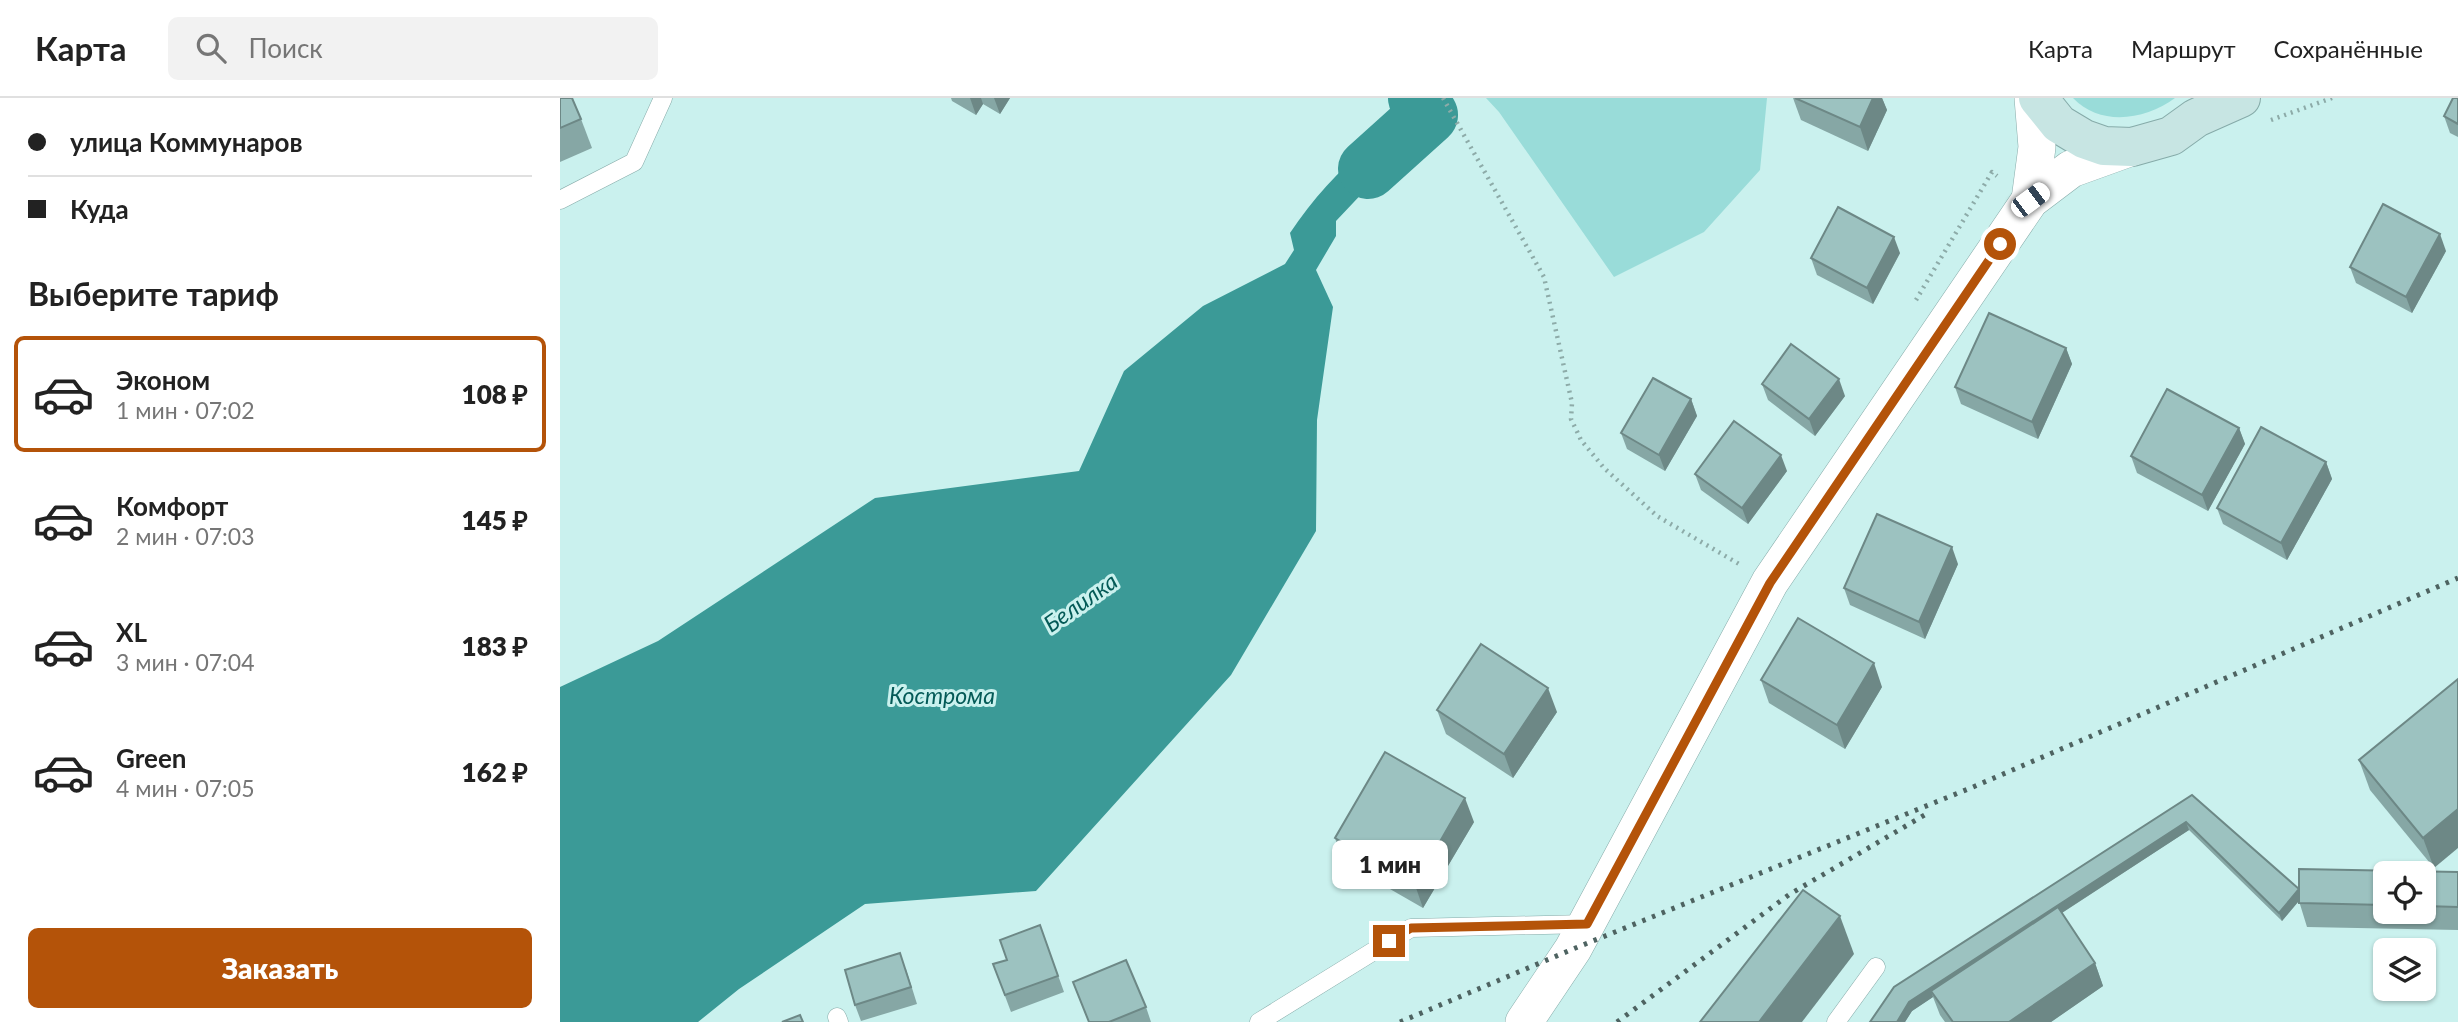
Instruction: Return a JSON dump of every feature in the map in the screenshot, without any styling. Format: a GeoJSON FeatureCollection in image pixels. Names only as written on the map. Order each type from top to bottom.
{"type":"FeatureCollection","features":[{"type":"Feature","properties":{"kind":"street"},"geometry":{"type":"LineString","coordinates":[[2036,98],[2059,124],[2084,139],[2104,146],[2133,147]]}},
{"type":"Feature","properties":{"kind":"street"},"geometry":{"type":"LineString","coordinates":[[2030,200],[2037,147],[2036,98]]}},
{"type":"Feature","properties":{"kind":"street"},"geometry":{"type":"LineString","coordinates":[[1524,1022],[1573,949],[1770,583],[2030,200],[2071,169],[2171,136],[2203,108],[2241,98]]}},
{"type":"Feature","properties":{"kind":"lane"},"geometry":{"type":"LineString","coordinates":[[560,200],[634,162],[663,98]]}},
{"type":"Feature","properties":{"kind":"lane"},"geometry":{"type":"LineString","coordinates":[[1259,1022],[1411,928],[1587,924]]}},
{"type":"Feature","properties":{"kind":"lane"},"geometry":{"type":"LineString","coordinates":[[1836,1022],[1875,967]]}},
{"type":"Feature","properties":{"kind":"path"},"geometry":{"type":"LineString","coordinates":[[1443,98],[1544,277],[1572,403],[1571,419],[1581,440],[1604,468],[1657,516],[1770,583]]}},
{"type":"Feature","properties":{"kind":"shaded area"},"geometry":{"type":"Polygon","coordinates":[[[1486,98],[1767,98],[1760,170],[1704,232],[1614,277],[1499,112],[1486,98]]]}},
{"type":"Feature","properties":{"kind":"shaded area"},"geometry":{"type":"Polygon","coordinates":[[[2073,98],[2175,98],[2163,106],[2137,115],[2110,117],[2084,107],[2073,98]]]}},
{"type":"Feature","properties":{"kind":"water","name":"Кострома"},"geometry":{"type":"Polygon","coordinates":[[[1428,115],[1425,143],[1392,171],[1370,185],[1336,221],[1336,236],[1316,270],[1333,307],[1317,420],[1316,531],[1231,675],[1036,891],[865,904],[739,989],[698,1022],[560,1022],[560,687],[658,641],[875,498],[1079,471],[1124,371],[1203,306],[1285,264],[1294,250],[1290,233],[1337,175],[1377,141],[1428,115]]]}},
{"type":"Feature","properties":{"kind":"building"},"geometry":{"type":"Polygon","coordinates":[[[560,98],[572,98],[581,119],[560,128],[560,98]]]}},
{"type":"Feature","properties":{"kind":"building"},"geometry":{"type":"Polygon","coordinates":[[[1795,98],[1873,98],[1860,127],[1795,98]]]}},
{"type":"Feature","properties":{"kind":"building"},"geometry":{"type":"Polygon","coordinates":[[[2453,98],[2458,98],[2458,124],[2444,116],[2453,98]]]}},
{"type":"Feature","properties":{"kind":"building"},"geometry":{"type":"Polygon","coordinates":[[[2383,204],[2440,234],[2406,297],[2350,267],[2383,204]]]}},
{"type":"Feature","properties":{"kind":"building"},"geometry":{"type":"Polygon","coordinates":[[[1838,207],[1894,237],[1867,288],[1811,258],[1838,207]]]}},
{"type":"Feature","properties":{"kind":"building"},"geometry":{"type":"Polygon","coordinates":[[[1989,313],[2066,348],[2032,422],[1955,387],[1989,313]]]}},
{"type":"Feature","properties":{"kind":"building"},"geometry":{"type":"Polygon","coordinates":[[[1791,344],[1839,379],[1809,419],[1762,384],[1791,344]]]}},
{"type":"Feature","properties":{"kind":"building"},"geometry":{"type":"Polygon","coordinates":[[[1653,378],[1691,399],[1659,455],[1621,433],[1653,378]]]}},
{"type":"Feature","properties":{"kind":"building"},"geometry":{"type":"Polygon","coordinates":[[[2167,389],[2239,428],[2202,495],[2131,456],[2167,389]]]}},
{"type":"Feature","properties":{"kind":"building"},"geometry":{"type":"Polygon","coordinates":[[[1734,421],[1781,455],[1742,508],[1695,474],[1734,421]]]}},
{"type":"Feature","properties":{"kind":"building"},"geometry":{"type":"Polygon","coordinates":[[[2261,427],[2326,462],[2281,543],[2217,508],[2261,427]]]}},
{"type":"Feature","properties":{"kind":"building"},"geometry":{"type":"Polygon","coordinates":[[[1877,514],[1952,547],[1919,622],[1844,588],[1877,514]]]}},
{"type":"Feature","properties":{"kind":"building"},"geometry":{"type":"Polygon","coordinates":[[[1798,618],[1874,663],[1837,725],[1761,680],[1798,618]]]}},
{"type":"Feature","properties":{"kind":"building"},"geometry":{"type":"Polygon","coordinates":[[[1481,644],[1548,688],[1504,754],[1437,710],[1481,644]]]}},
{"type":"Feature","properties":{"kind":"building"},"geometry":{"type":"Polygon","coordinates":[[[2458,679],[2458,809],[2423,838],[2359,760],[2458,679]]]}},
{"type":"Feature","properties":{"kind":"building"},"geometry":{"type":"Polygon","coordinates":[[[1385,752],[1465,798],[1415,885],[1335,838],[1385,752]]]}},
{"type":"Feature","properties":{"kind":"building"},"geometry":{"type":"Polygon","coordinates":[[[2192,795],[2299,889],[2279,913],[2186,822],[1909,1002],[1897,1022],[1870,1022],[1894,987],[2192,795]]]}},
{"type":"Feature","properties":{"kind":"building"},"geometry":{"type":"Polygon","coordinates":[[[2299,869],[2373,870],[2373,905],[2299,903],[2299,869]]]}},
{"type":"Feature","properties":{"kind":"building"},"geometry":{"type":"Polygon","coordinates":[[[2436,872],[2458,872],[2458,907],[2436,906],[2436,872]]]}},
{"type":"Feature","properties":{"kind":"building"},"geometry":{"type":"Polygon","coordinates":[[[1803,890],[1840,916],[1759,1022],[1700,1022],[1803,890]]]}},
{"type":"Feature","properties":{"kind":"building"},"geometry":{"type":"Polygon","coordinates":[[[2058,907],[2095,963],[2009,1022],[1953,1022],[1931,991],[2058,907]]]}},
{"type":"Feature","properties":{"kind":"building"},"geometry":{"type":"Polygon","coordinates":[[[1040,925],[1058,976],[1005,995],[993,964],[1007,960],[1000,940],[1040,925]]]}},
{"type":"Feature","properties":{"kind":"building"},"geometry":{"type":"Polygon","coordinates":[[[900,953],[911,987],[855,1005],[845,970],[900,953]]]}},
{"type":"Feature","properties":{"kind":"building"},"geometry":{"type":"Polygon","coordinates":[[[1126,960],[1146,1007],[1109,1022],[1089,1022],[1073,982],[1126,960]]]}},
{"type":"Feature","properties":{"kind":"building"},"geometry":{"type":"Polygon","coordinates":[[[800,1015],[803,1022],[782,1022],[800,1015]]]}},
{"type":"Feature","properties":{"kind":"waterway","name":"Белилка"},"geometry":{"type":"LineString","coordinates":[[1368,169],[1428,115],[1418,98]]}},
{"type":"Feature","properties":{"kind":"railway"},"geometry":{"type":"LineString","coordinates":[[1400,1022],[1973,787],[2458,578]]}},
{"type":"Feature","properties":{"kind":"railway"},"geometry":{"type":"LineString","coordinates":[[1617,1022],[1790,894],[1928,813]]}},
{"type":"Feature","properties":{"kind":"route"},"geometry":{"type":"LineString","coordinates":[[1389,941],[1411,928],[1587,924],[1770,583],[2000,244]]}}]}
